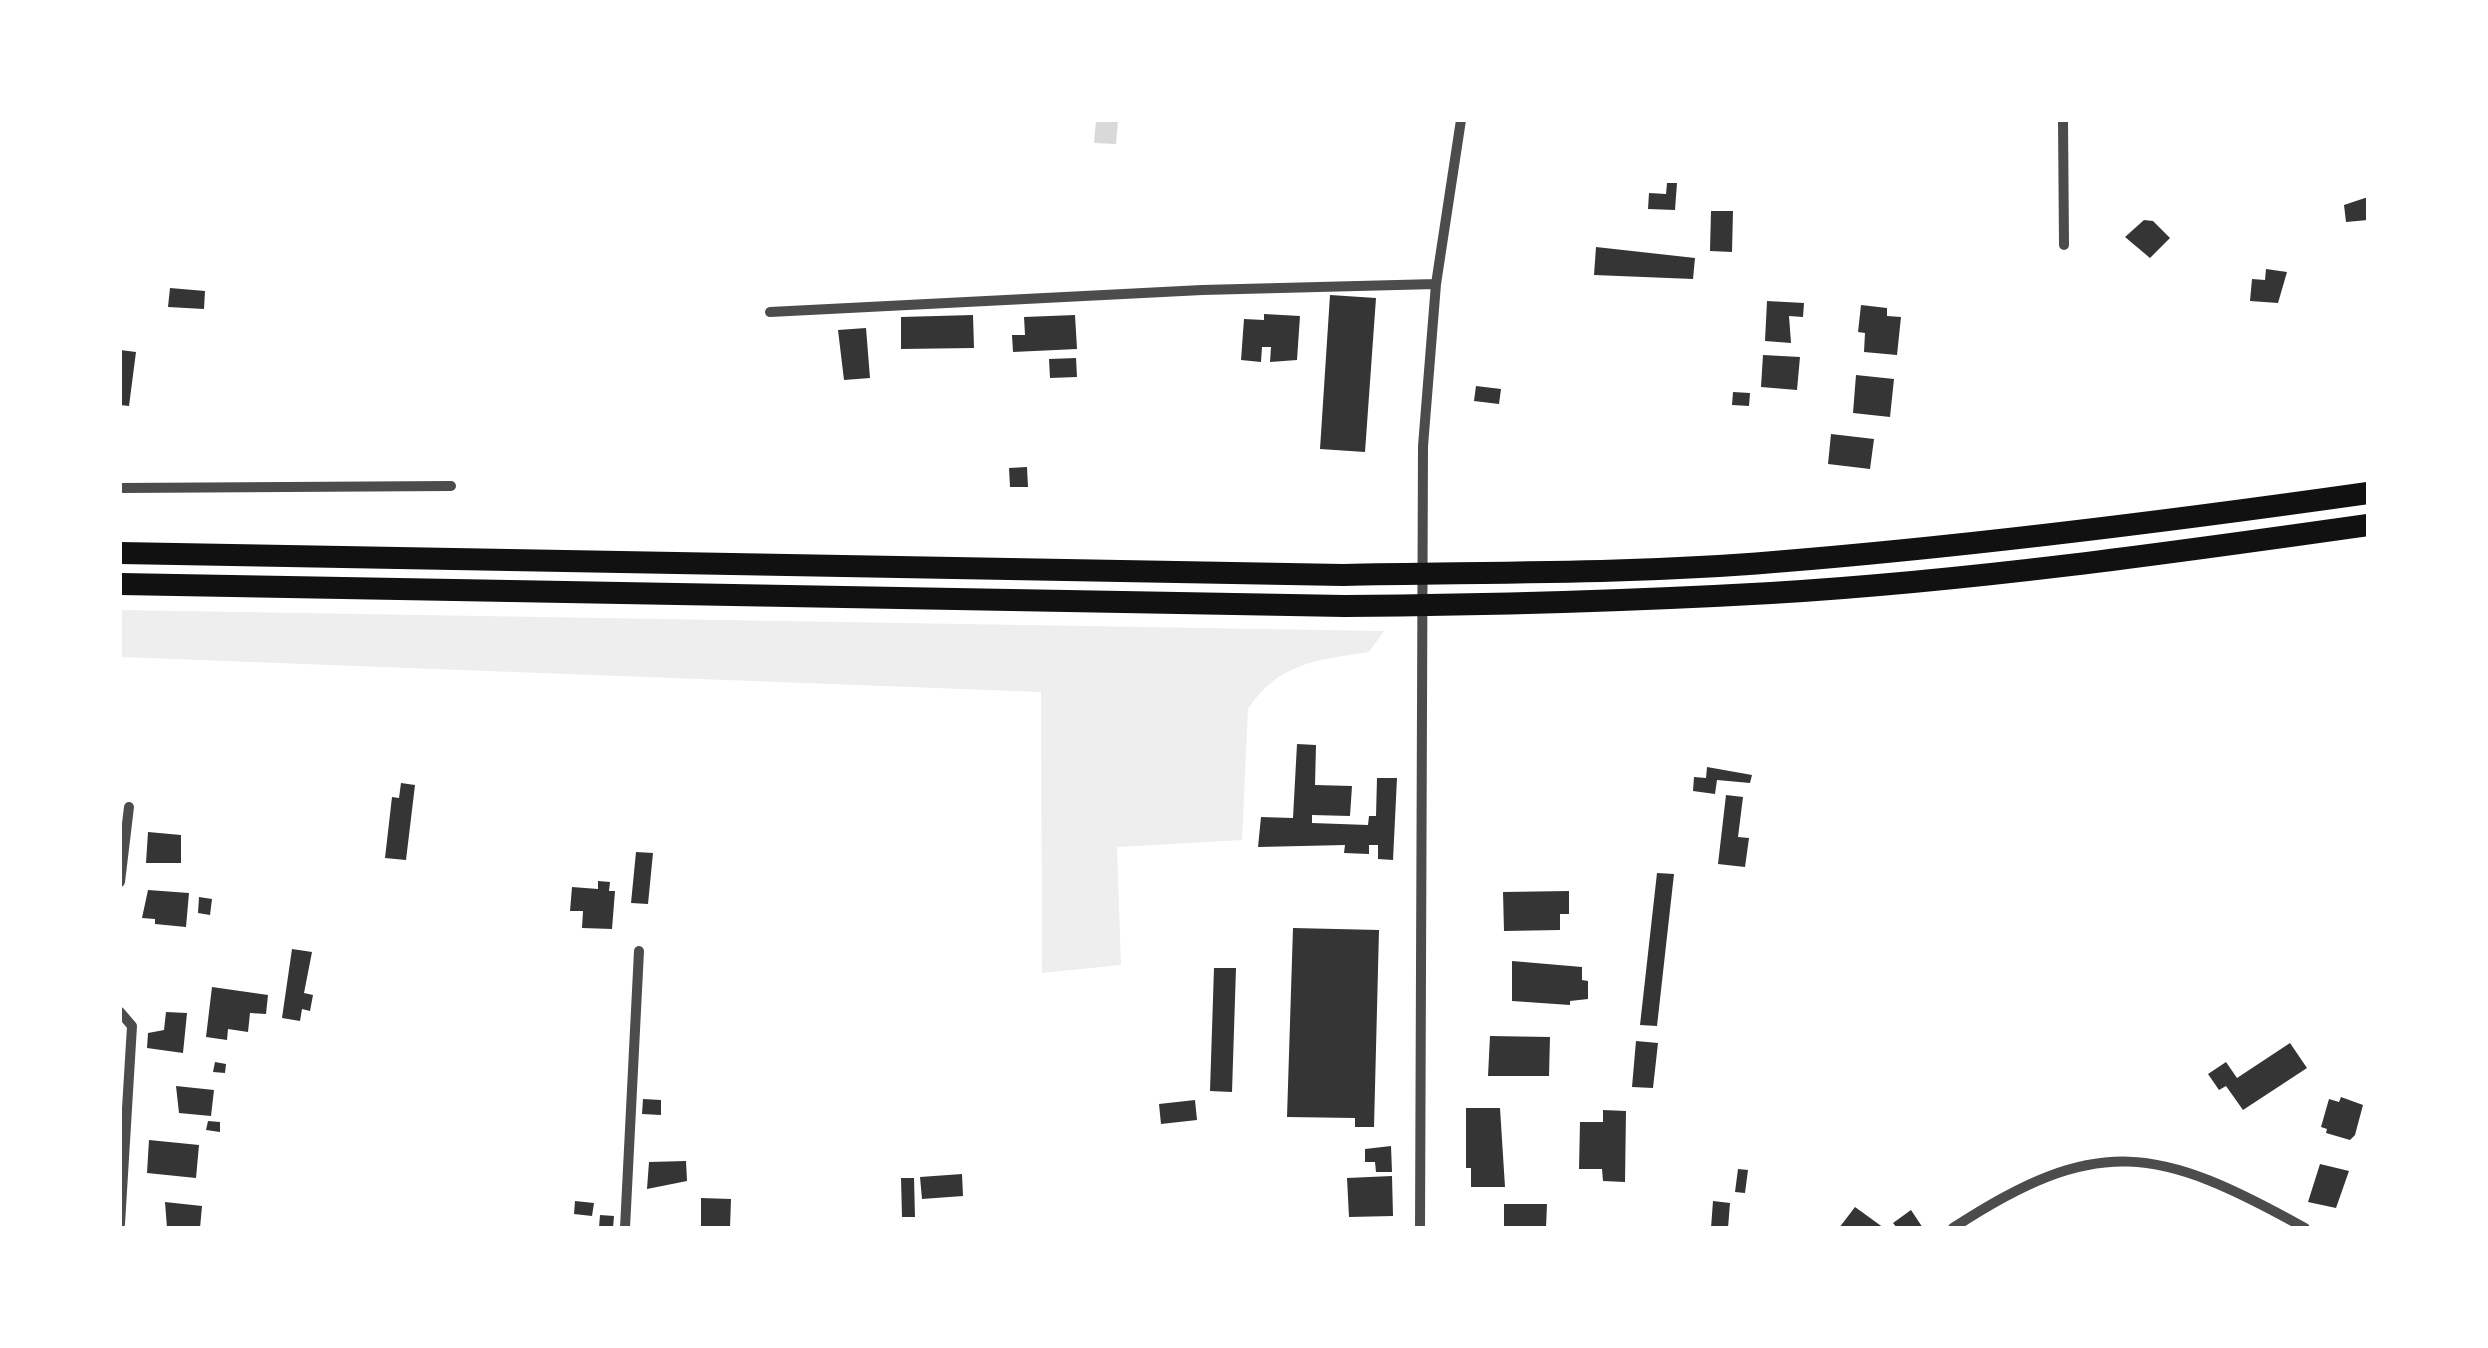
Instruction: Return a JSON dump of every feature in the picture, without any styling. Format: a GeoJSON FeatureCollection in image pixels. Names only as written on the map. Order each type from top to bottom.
{"type":"FeatureCollection","features":[{"type":"Feature","properties":{"kind":"highway"},"geometry":{"type":"LineString","coordinates":[[120,552],[1343,575],[1494,572],[1770,562],[2113,529],[2368,493]]}},
{"type":"Feature","properties":{"kind":"highway"},"geometry":{"type":"LineString","coordinates":[[120,584],[1345,606],[1490,605],[1773,592],[2118,560],[2368,525]]}},
{"type":"Feature","properties":{"kind":"street"},"geometry":{"type":"LineString","coordinates":[[1420,1228],[1423,862],[1419,545],[1427,365],[1461,120]]}},
{"type":"Feature","properties":{"kind":"street"},"geometry":{"type":"LineString","coordinates":[[2062,120],[2064,245]]}},
{"type":"Feature","properties":{"kind":"street"},"geometry":{"type":"LineString","coordinates":[[770,312],[1202,290],[1436,284]]}},
{"type":"Feature","properties":{"kind":"street"},"geometry":{"type":"LineString","coordinates":[[120,488],[451,486]]}},
{"type":"Feature","properties":{"kind":"street"},"geometry":{"type":"LineString","coordinates":[[120,882],[129,808]]}},
{"type":"Feature","properties":{"kind":"street"},"geometry":{"type":"LineString","coordinates":[[625,1228],[639,951]]}},
{"type":"Feature","properties":{"kind":"street"},"geometry":{"type":"LineString","coordinates":[[120,1012],[132,1026],[120,1224]]}},
{"type":"Feature","properties":{"kind":"street"},"geometry":{"type":"LineString","coordinates":[[1953,1228],[2028,1183],[2066,1167],[2104,1160],[2201,1176],[2305,1228]]}},
{"type":"Feature","properties":{"kind":"shaded area"},"geometry":{"type":"Polygon","coordinates":[[[1096,120],[1118,120],[1116,144],[1094,143],[1096,120]]]}},
{"type":"Feature","properties":{"kind":"shaded area"},"geometry":{"type":"Polygon","coordinates":[[[120,610],[1384,631],[1369,652],[1317,661],[1286,672],[1260,693],[1248,709],[1242,840],[1117,847],[1121,965],[1042,973],[1041,692],[120,657],[120,610]]]}},
{"type":"Feature","properties":{"kind":"building"},"geometry":{"type":"Polygon","coordinates":[[[1667,183],[1677,183],[1675,210],[1648,209],[1649,193],[1666,194],[1667,183]]]}},
{"type":"Feature","properties":{"kind":"building"},"geometry":{"type":"Polygon","coordinates":[[[2368,197],[2368,220],[2346,222],[2344,205],[2368,197]]]}},
{"type":"Feature","properties":{"kind":"building"},"geometry":{"type":"Polygon","coordinates":[[[1711,211],[1733,211],[1732,252],[1710,251],[1711,211]]]}},
{"type":"Feature","properties":{"kind":"building"},"geometry":{"type":"Polygon","coordinates":[[[2144,220],[2153,221],[2170,238],[2150,258],[2125,237],[2144,220]]]}},
{"type":"Feature","properties":{"kind":"building"},"geometry":{"type":"Polygon","coordinates":[[[1596,247],[1695,258],[1693,279],[1594,275],[1596,247]]]}},
{"type":"Feature","properties":{"kind":"building"},"geometry":{"type":"Polygon","coordinates":[[[2266,269],[2287,272],[2278,303],[2250,301],[2252,279],[2265,280],[2266,269]]]}},
{"type":"Feature","properties":{"kind":"building"},"geometry":{"type":"Polygon","coordinates":[[[170,288],[205,291],[204,309],[168,307],[170,288]]]}},
{"type":"Feature","properties":{"kind":"building"},"geometry":{"type":"Polygon","coordinates":[[[1330,295],[1376,298],[1365,452],[1320,449],[1330,295]]]}},
{"type":"Feature","properties":{"kind":"building"},"geometry":{"type":"Polygon","coordinates":[[[1767,301],[1804,303],[1803,317],[1789,316],[1791,343],[1765,341],[1767,301]]]}},
{"type":"Feature","properties":{"kind":"building"},"geometry":{"type":"Polygon","coordinates":[[[1861,305],[1887,308],[1887,316],[1901,317],[1897,355],[1864,352],[1865,333],[1858,332],[1861,305]]]}},
{"type":"Feature","properties":{"kind":"building"},"geometry":{"type":"Polygon","coordinates":[[[1264,314],[1300,316],[1297,360],[1270,362],[1271,347],[1262,347],[1261,362],[1241,360],[1244,319],[1264,320],[1264,314]]]}},
{"type":"Feature","properties":{"kind":"building"},"geometry":{"type":"Polygon","coordinates":[[[973,315],[974,348],[901,349],[901,317],[973,315]]]}},
{"type":"Feature","properties":{"kind":"building"},"geometry":{"type":"Polygon","coordinates":[[[1075,315],[1077,349],[1013,352],[1012,335],[1025,335],[1024,317],[1075,315]]]}},
{"type":"Feature","properties":{"kind":"building"},"geometry":{"type":"Polygon","coordinates":[[[866,328],[870,378],[844,380],[838,330],[866,328]]]}},
{"type":"Feature","properties":{"kind":"building"},"geometry":{"type":"Polygon","coordinates":[[[120,350],[136,352],[129,406],[120,405],[120,350]]]}},
{"type":"Feature","properties":{"kind":"building"},"geometry":{"type":"Polygon","coordinates":[[[1763,355],[1800,357],[1797,390],[1761,387],[1763,355]]]}},
{"type":"Feature","properties":{"kind":"building"},"geometry":{"type":"Polygon","coordinates":[[[1076,358],[1077,377],[1050,378],[1049,359],[1076,358]]]}},
{"type":"Feature","properties":{"kind":"building"},"geometry":{"type":"Polygon","coordinates":[[[1856,375],[1894,379],[1890,417],[1853,413],[1856,375]]]}},
{"type":"Feature","properties":{"kind":"building"},"geometry":{"type":"Polygon","coordinates":[[[1476,386],[1501,389],[1499,404],[1474,401],[1476,386]]]}},
{"type":"Feature","properties":{"kind":"building"},"geometry":{"type":"Polygon","coordinates":[[[1733,392],[1750,393],[1749,406],[1732,405],[1733,392]]]}},
{"type":"Feature","properties":{"kind":"building"},"geometry":{"type":"Polygon","coordinates":[[[1831,434],[1874,439],[1870,469],[1828,464],[1831,434]]]}},
{"type":"Feature","properties":{"kind":"building"},"geometry":{"type":"Polygon","coordinates":[[[1027,467],[1028,487],[1010,487],[1009,468],[1027,467]]]}},
{"type":"Feature","properties":{"kind":"building"},"geometry":{"type":"Polygon","coordinates":[[[1297,744],[1316,745],[1315,785],[1352,786],[1350,816],[1312,815],[1312,823],[1368,825],[1369,816],[1376,816],[1377,778],[1397,778],[1393,860],[1378,859],[1378,845],[1369,845],[1369,854],[1344,853],[1345,845],[1258,847],[1261,817],[1293,818],[1297,744]]]}},
{"type":"Feature","properties":{"kind":"building"},"geometry":{"type":"Polygon","coordinates":[[[1707,767],[1752,775],[1750,783],[1717,780],[1715,794],[1693,791],[1694,777],[1706,778],[1707,767]]]}},
{"type":"Feature","properties":{"kind":"building"},"geometry":{"type":"Polygon","coordinates":[[[401,783],[415,785],[406,860],[385,858],[392,797],[399,798],[401,783]]]}},
{"type":"Feature","properties":{"kind":"building"},"geometry":{"type":"Polygon","coordinates":[[[1726,795],[1743,797],[1738,837],[1749,838],[1745,867],[1718,864],[1726,795]]]}},
{"type":"Feature","properties":{"kind":"building"},"geometry":{"type":"Polygon","coordinates":[[[148,832],[181,835],[181,863],[146,863],[148,832]]]}},
{"type":"Feature","properties":{"kind":"building"},"geometry":{"type":"Polygon","coordinates":[[[636,852],[653,853],[648,904],[631,903],[636,852]]]}},
{"type":"Feature","properties":{"kind":"building"},"geometry":{"type":"Polygon","coordinates":[[[1657,873],[1674,874],[1657,1026],[1640,1025],[1657,873]]]}},
{"type":"Feature","properties":{"kind":"building"},"geometry":{"type":"Polygon","coordinates":[[[598,881],[610,882],[609,891],[615,891],[612,929],[582,928],[583,911],[570,911],[572,887],[598,889],[598,881]]]}},
{"type":"Feature","properties":{"kind":"building"},"geometry":{"type":"Polygon","coordinates":[[[148,890],[189,893],[186,927],[155,924],[155,919],[142,918],[148,890]]]}},
{"type":"Feature","properties":{"kind":"building"},"geometry":{"type":"Polygon","coordinates":[[[1569,891],[1569,914],[1560,914],[1560,930],[1504,931],[1503,892],[1569,891]]]}},
{"type":"Feature","properties":{"kind":"building"},"geometry":{"type":"Polygon","coordinates":[[[199,897],[212,899],[210,915],[198,913],[199,897]]]}},
{"type":"Feature","properties":{"kind":"building"},"geometry":{"type":"Polygon","coordinates":[[[1293,928],[1379,930],[1374,1127],[1355,1127],[1355,1118],[1287,1117],[1293,928]]]}},
{"type":"Feature","properties":{"kind":"building"},"geometry":{"type":"Polygon","coordinates":[[[292,949],[312,952],[304,993],[313,995],[310,1011],[302,1009],[300,1021],[282,1018],[292,949]]]}},
{"type":"Feature","properties":{"kind":"building"},"geometry":{"type":"Polygon","coordinates":[[[1512,961],[1582,967],[1582,980],[1588,981],[1588,999],[1570,1001],[1570,1005],[1512,1001],[1512,961]]]}},
{"type":"Feature","properties":{"kind":"building"},"geometry":{"type":"Polygon","coordinates":[[[1214,968],[1236,968],[1232,1092],[1210,1091],[1214,968]]]}},
{"type":"Feature","properties":{"kind":"building"},"geometry":{"type":"Polygon","coordinates":[[[212,987],[268,995],[266,1014],[250,1013],[248,1032],[228,1029],[227,1040],[206,1037],[212,987]]]}},
{"type":"Feature","properties":{"kind":"building"},"geometry":{"type":"Polygon","coordinates":[[[166,1012],[187,1013],[183,1053],[147,1048],[148,1033],[164,1030],[166,1012]]]}},
{"type":"Feature","properties":{"kind":"building"},"geometry":{"type":"Polygon","coordinates":[[[1490,1036],[1550,1037],[1549,1076],[1488,1076],[1490,1036]]]}},
{"type":"Feature","properties":{"kind":"building"},"geometry":{"type":"Polygon","coordinates":[[[1636,1041],[1658,1043],[1653,1088],[1632,1087],[1636,1041]]]}},
{"type":"Feature","properties":{"kind":"building"},"geometry":{"type":"Polygon","coordinates":[[[2290,1043],[2307,1068],[2243,1110],[2226,1086],[2219,1090],[2208,1074],[2226,1062],[2237,1078],[2290,1043]]]}},
{"type":"Feature","properties":{"kind":"building"},"geometry":{"type":"Polygon","coordinates":[[[215,1062],[226,1064],[225,1073],[213,1072],[215,1062]]]}},
{"type":"Feature","properties":{"kind":"building"},"geometry":{"type":"Polygon","coordinates":[[[176,1086],[214,1090],[211,1116],[179,1113],[176,1086]]]}},
{"type":"Feature","properties":{"kind":"building"},"geometry":{"type":"Polygon","coordinates":[[[2341,1097],[2363,1105],[2350,1140],[2326,1133],[2327,1129],[2321,1127],[2329,1099],[2339,1102],[2341,1097]]]}},
{"type":"Feature","properties":{"kind":"building"},"geometry":{"type":"Polygon","coordinates":[[[643,1099],[661,1100],[661,1115],[642,1114],[643,1099]]]}},
{"type":"Feature","properties":{"kind":"building"},"geometry":{"type":"Polygon","coordinates":[[[1195,1100],[1197,1120],[1161,1124],[1159,1104],[1195,1100]]]}},
{"type":"Feature","properties":{"kind":"building"},"geometry":{"type":"Polygon","coordinates":[[[1466,1108],[1500,1108],[1505,1187],[1471,1187],[1471,1168],[1466,1168],[1466,1108]]]}},
{"type":"Feature","properties":{"kind":"building"},"geometry":{"type":"Polygon","coordinates":[[[1603,1110],[1626,1111],[1625,1182],[1603,1181],[1602,1169],[1579,1169],[1580,1122],[1603,1122],[1603,1110]]]}},
{"type":"Feature","properties":{"kind":"building"},"geometry":{"type":"Polygon","coordinates":[[[208,1121],[220,1122],[220,1132],[206,1130],[208,1121]]]}},
{"type":"Feature","properties":{"kind":"building"},"geometry":{"type":"Polygon","coordinates":[[[149,1140],[199,1145],[196,1178],[147,1173],[149,1140]]]}},
{"type":"Feature","properties":{"kind":"building"},"geometry":{"type":"Polygon","coordinates":[[[1391,1146],[1392,1172],[1376,1172],[1375,1162],[1365,1162],[1365,1149],[1391,1146]]]}},
{"type":"Feature","properties":{"kind":"building"},"geometry":{"type":"Polygon","coordinates":[[[686,1161],[687,1181],[647,1189],[649,1162],[686,1161]]]}},
{"type":"Feature","properties":{"kind":"building"},"geometry":{"type":"Polygon","coordinates":[[[2320,1164],[2349,1171],[2336,1208],[2308,1202],[2320,1164]]]}},
{"type":"Feature","properties":{"kind":"building"},"geometry":{"type":"Polygon","coordinates":[[[1738,1169],[1748,1170],[1745,1193],[1735,1192],[1738,1169]]]}},
{"type":"Feature","properties":{"kind":"building"},"geometry":{"type":"Polygon","coordinates":[[[962,1174],[963,1196],[922,1199],[920,1177],[962,1174]]]}},
{"type":"Feature","properties":{"kind":"building"},"geometry":{"type":"Polygon","coordinates":[[[1392,1176],[1393,1216],[1349,1217],[1347,1178],[1392,1176]]]}},
{"type":"Feature","properties":{"kind":"building"},"geometry":{"type":"Polygon","coordinates":[[[901,1178],[914,1178],[915,1217],[902,1217],[901,1178]]]}},
{"type":"Feature","properties":{"kind":"building"},"geometry":{"type":"Polygon","coordinates":[[[701,1198],[731,1199],[730,1228],[701,1228],[701,1198]]]}},
{"type":"Feature","properties":{"kind":"building"},"geometry":{"type":"Polygon","coordinates":[[[575,1201],[594,1203],[592,1216],[574,1214],[575,1201]]]}},
{"type":"Feature","properties":{"kind":"building"},"geometry":{"type":"Polygon","coordinates":[[[1713,1201],[1730,1203],[1728,1228],[1711,1228],[1713,1201]]]}},
{"type":"Feature","properties":{"kind":"building"},"geometry":{"type":"Polygon","coordinates":[[[165,1202],[202,1206],[200,1228],[167,1228],[165,1202]]]}},
{"type":"Feature","properties":{"kind":"building"},"geometry":{"type":"Polygon","coordinates":[[[1504,1204],[1547,1204],[1546,1228],[1504,1228],[1504,1204]]]}},
{"type":"Feature","properties":{"kind":"building"},"geometry":{"type":"Polygon","coordinates":[[[1855,1207],[1884,1228],[1839,1228],[1855,1207]]]}},
{"type":"Feature","properties":{"kind":"building"},"geometry":{"type":"Polygon","coordinates":[[[1911,1210],[1923,1228],[1897,1228],[1893,1223],[1911,1210]]]}},
{"type":"Feature","properties":{"kind":"building"},"geometry":{"type":"Polygon","coordinates":[[[600,1215],[614,1216],[613,1228],[599,1228],[600,1215]]]}}]}
